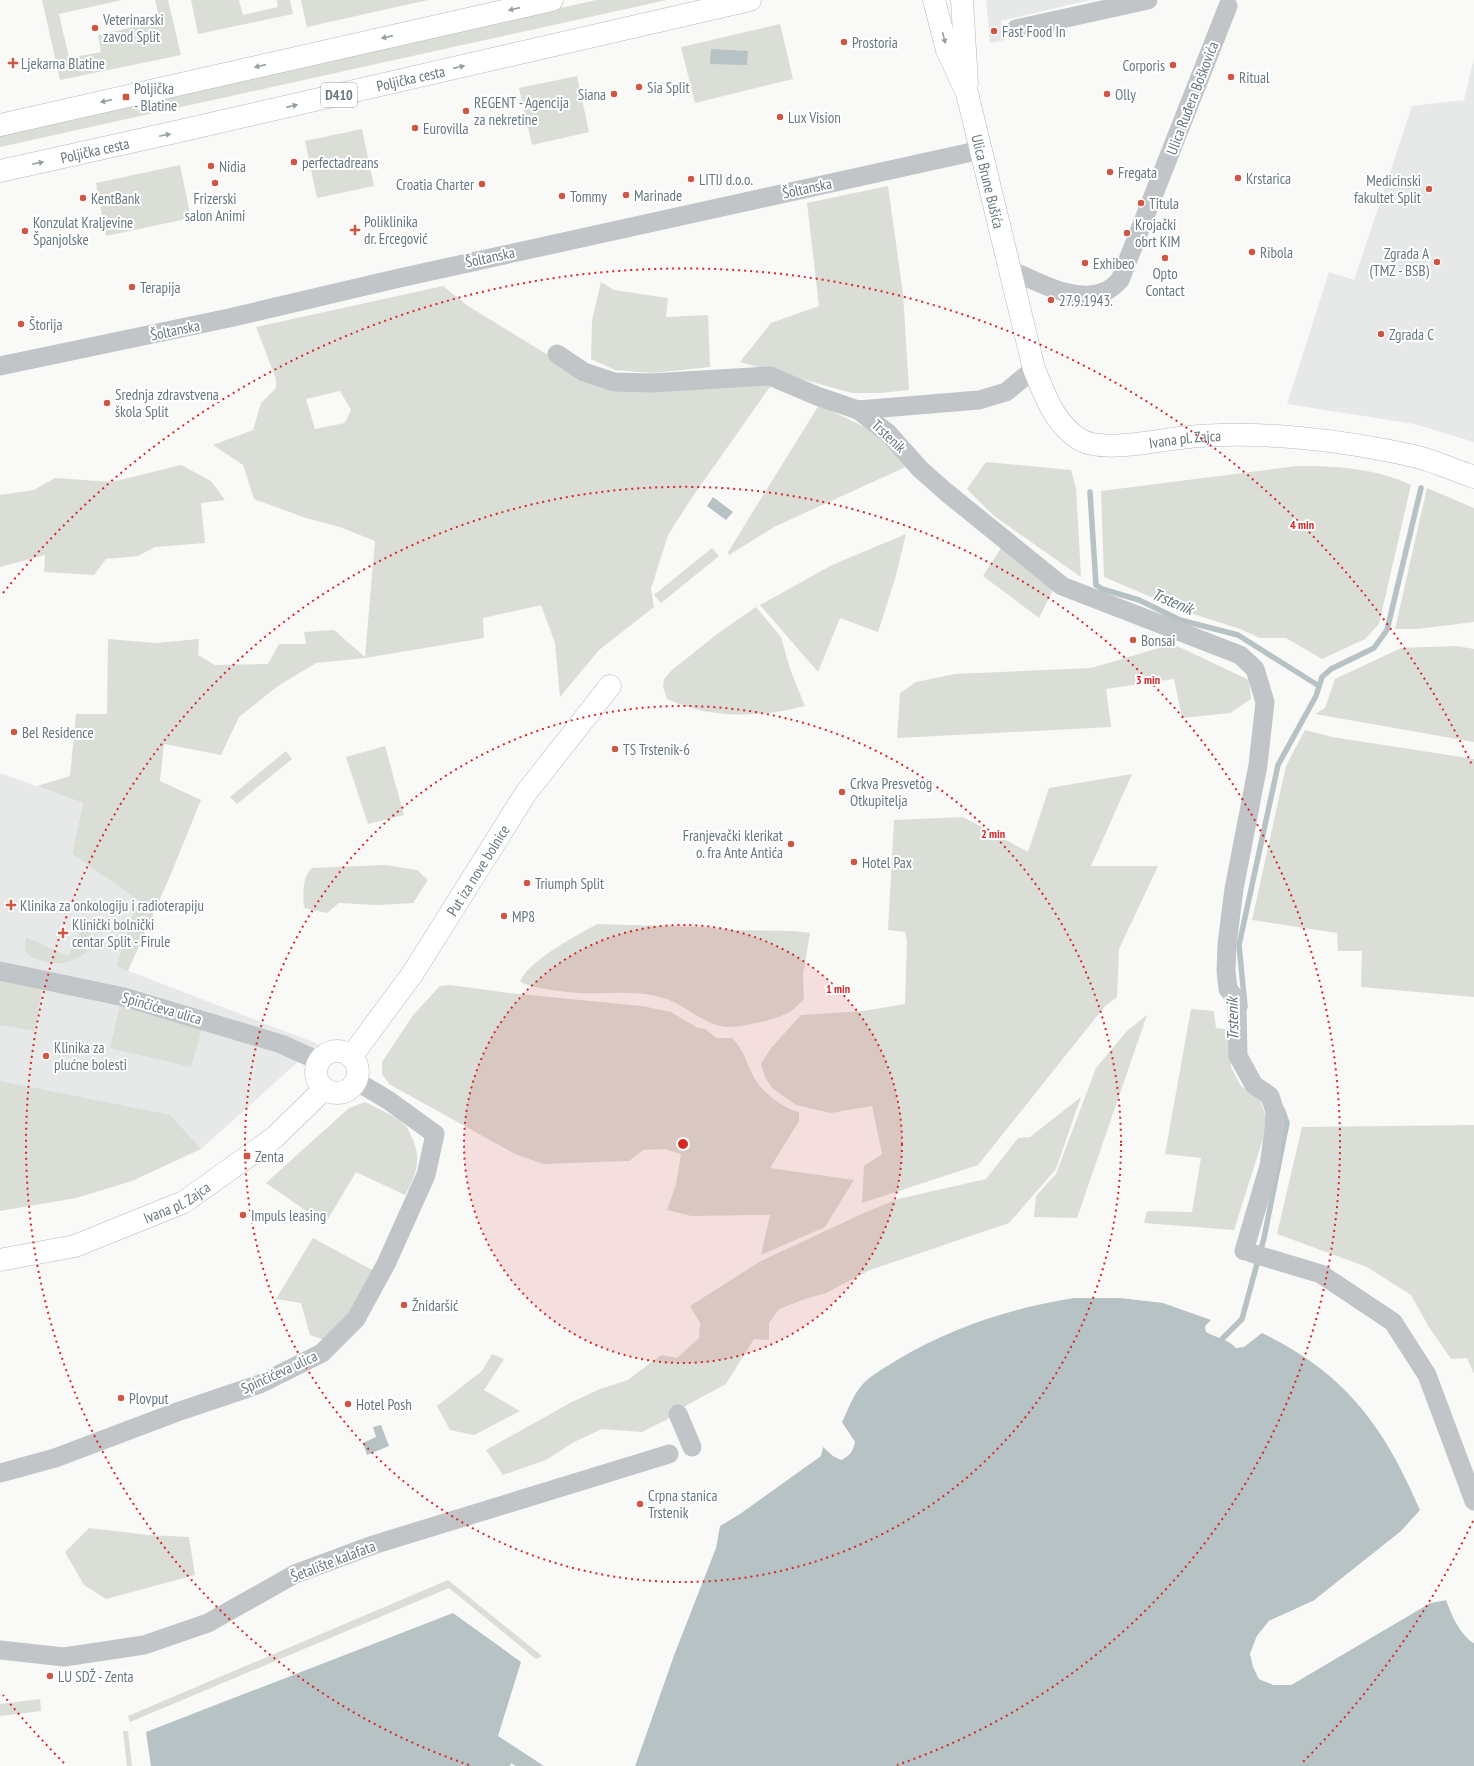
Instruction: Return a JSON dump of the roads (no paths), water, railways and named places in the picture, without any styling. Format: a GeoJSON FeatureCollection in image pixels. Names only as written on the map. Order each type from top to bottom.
{"type":"FeatureCollection","features":[{"type":"Feature","properties":{"kind":"street"},"geometry":{"type":"LineString","coordinates":[[0,125],[552,0]]}},
{"type":"Feature","properties":{"kind":"street","name":"Poljička cesta"},"geometry":{"type":"LineString","coordinates":[[0,171],[750,0]]}},
{"type":"Feature","properties":{"kind":"street","name":"Ulica Brune Bušića"},"geometry":{"type":"LineString","coordinates":[[934,0],[947,50],[967,93]]}},
{"type":"Feature","properties":{"kind":"street","name":"Ulica Brune Bušića"},"geometry":{"type":"LineString","coordinates":[[962,0],[967,93],[1010,270]]}},
{"type":"Feature","properties":{"kind":"street"},"geometry":{"type":"LineString","coordinates":[[1016,29],[1148,0]]}},
{"type":"Feature","properties":{"kind":"street","name":"Ulica Ruđera Boškovića"},"geometry":{"type":"LineString","coordinates":[[1010,270],[1078,296],[1096,295],[1107,291],[1120,280],[1228,6]]}},
{"type":"Feature","properties":{"kind":"street","name":"Šoltanska"},"geometry":{"type":"LineString","coordinates":[[0,366],[229,318],[402,277],[981,150]]}},
{"type":"Feature","properties":{"kind":"street","name":"Ivana pl. Zajca"},"geometry":{"type":"LineString","coordinates":[[1010,270],[1034,369],[1048,403],[1060,423],[1080,440],[1107,447],[1190,437],[1243,436],[1317,440],[1415,457],[1474,477]]}},
{"type":"Feature","properties":{"kind":"street","name":"Trstenik"},"geometry":{"type":"LineString","coordinates":[[557,354],[584,372],[614,382],[651,383],[770,376],[816,396],[858,410],[888,433],[920,469],[946,492],[1062,586],[1240,654],[1255,669],[1265,702],[1258,765],[1234,890],[1227,944],[1226,971],[1228,990],[1235,998],[1237,1006],[1238,1056],[1254,1085],[1270,1096],[1275,1112],[1274,1130],[1268,1166],[1247,1252],[1321,1274],[1393,1322],[1427,1375],[1474,1501]]}},
{"type":"Feature","properties":{"kind":"street","name":"Trstenik"},"geometry":{"type":"LineString","coordinates":[[858,410],[979,400],[1006,392],[1034,369]]}},
{"type":"Feature","properties":{"kind":"street","name":"Put iza nove bolnice"},"geometry":{"type":"LineString","coordinates":[[351,1057],[413,973],[526,793],[610,686]]}},
{"type":"Feature","properties":{"kind":"street","name":"Spinčićeva ulica"},"geometry":{"type":"LineString","coordinates":[[0,970],[159,1006],[281,1044],[319,1061]]}},
{"type":"Feature","properties":{"kind":"street"},"geometry":{"type":"LineString","coordinates":[[335,1052],[347,1054],[351,1057],[358,1068],[356,1081],[351,1088],[340,1093],[329,1092],[324,1089],[320,1085],[316,1073],[319,1061],[323,1056],[335,1052]]}},
{"type":"Feature","properties":{"kind":"street","name":"Spinčićeva ulica"},"geometry":{"type":"LineString","coordinates":[[0,1473],[56,1458],[177,1412],[260,1384],[322,1353],[356,1319],[386,1264],[426,1175],[435,1134],[388,1100],[356,1081]]}},
{"type":"Feature","properties":{"kind":"street","name":"Ivana pl. Zajca"},"geometry":{"type":"LineString","coordinates":[[0,1260],[75,1246],[184,1202],[275,1137],[324,1089]]}},
{"type":"Feature","properties":{"kind":"street"},"geometry":{"type":"LineString","coordinates":[[678,1414],[692,1447]]}},
{"type":"Feature","properties":{"kind":"street","name":"Šetalište kalafata"},"geometry":{"type":"LineString","coordinates":[[0,1650],[64,1657],[144,1645],[208,1623],[295,1574],[366,1548],[669,1454]]}},
{"type":"Feature","properties":{"kind":"waterway","name":"Trstenik"},"geometry":{"type":"LineString","coordinates":[[1245,1007],[1239,945],[1278,765],[1316,696],[1322,677],[1331,669],[1374,648],[1387,630],[1421,488]]}},
{"type":"Feature","properties":{"kind":"waterway","name":"Trstenik"},"geometry":{"type":"LineString","coordinates":[[1090,492],[1096,585],[1102,589],[1139,600],[1180,620],[1238,635],[1319,686]]}},
{"type":"Feature","properties":{"kind":"waterway","name":"Trstenik"},"geometry":{"type":"LineString","coordinates":[[1222,1339],[1242,1319],[1264,1238],[1287,1123],[1282,1109]]}},
{"type":"Feature","properties":{"kind":"place","name":"Veterinarski zavod Split"},"geometry":{"type":"Point","coordinates":[95,28]}},
{"type":"Feature","properties":{"kind":"place","name":"Fast Food In"},"geometry":{"type":"Point","coordinates":[994,31]}},
{"type":"Feature","properties":{"kind":"place","name":"Prostoria"},"geometry":{"type":"Point","coordinates":[844,42]}},
{"type":"Feature","properties":{"kind":"place","name":"Ljekarna Blatine"},"geometry":{"type":"Point","coordinates":[13,63]}},
{"type":"Feature","properties":{"kind":"place","name":"Corporis"},"geometry":{"type":"Point","coordinates":[1173,65]}},
{"type":"Feature","properties":{"kind":"place","name":"Ritual"},"geometry":{"type":"Point","coordinates":[1231,77]}},
{"type":"Feature","properties":{"kind":"place","name":"Sia Split"},"geometry":{"type":"Point","coordinates":[639,87]}},
{"type":"Feature","properties":{"kind":"place","name":"Siana"},"geometry":{"type":"Point","coordinates":[614,94]}},
{"type":"Feature","properties":{"kind":"place","name":"Olly"},"geometry":{"type":"Point","coordinates":[1107,94]}},
{"type":"Feature","properties":{"kind":"place","name":"Poljička - Blatine"},"geometry":{"type":"Point","coordinates":[126,97]}},
{"type":"Feature","properties":{"kind":"place","name":"REGENT - Agencija za nekretine"},"geometry":{"type":"Point","coordinates":[466,111]}},
{"type":"Feature","properties":{"kind":"place","name":"Lux Vision"},"geometry":{"type":"Point","coordinates":[780,117]}},
{"type":"Feature","properties":{"kind":"place","name":"Eurovilla"},"geometry":{"type":"Point","coordinates":[415,128]}},
{"type":"Feature","properties":{"kind":"place","name":"perfectadreans"},"geometry":{"type":"Point","coordinates":[294,162]}},
{"type":"Feature","properties":{"kind":"place","name":"Nidia"},"geometry":{"type":"Point","coordinates":[211,166]}},
{"type":"Feature","properties":{"kind":"place","name":"Fregata"},"geometry":{"type":"Point","coordinates":[1110,172]}},
{"type":"Feature","properties":{"kind":"place","name":"Krstarica"},"geometry":{"type":"Point","coordinates":[1238,178]}},
{"type":"Feature","properties":{"kind":"place","name":"LITIJ d.o.o."},"geometry":{"type":"Point","coordinates":[691,179]}},
{"type":"Feature","properties":{"kind":"place","name":"Frizerski salon Animi"},"geometry":{"type":"Point","coordinates":[215,183]}},
{"type":"Feature","properties":{"kind":"place","name":"Croatia Charter"},"geometry":{"type":"Point","coordinates":[482,184]}},
{"type":"Feature","properties":{"kind":"place","name":"Medicinski fakultet Split"},"geometry":{"type":"Point","coordinates":[1429,189]}},
{"type":"Feature","properties":{"kind":"place","name":"Marinade"},"geometry":{"type":"Point","coordinates":[626,195]}},
{"type":"Feature","properties":{"kind":"place","name":"Tommy"},"geometry":{"type":"Point","coordinates":[562,196]}},
{"type":"Feature","properties":{"kind":"place","name":"KentBank"},"geometry":{"type":"Point","coordinates":[83,198]}},
{"type":"Feature","properties":{"kind":"place","name":"Titula"},"geometry":{"type":"Point","coordinates":[1141,203]}},
{"type":"Feature","properties":{"kind":"place","name":"Poliklinika dr. Ercegović"},"geometry":{"type":"Point","coordinates":[355,230]}},
{"type":"Feature","properties":{"kind":"place","name":"Konzulat Kraljevine Španjolske"},"geometry":{"type":"Point","coordinates":[25,231]}},
{"type":"Feature","properties":{"kind":"place","name":"Krojački obrt KIM"},"geometry":{"type":"Point","coordinates":[1127,233]}},
{"type":"Feature","properties":{"kind":"place","name":"Ribola"},"geometry":{"type":"Point","coordinates":[1252,252]}},
{"type":"Feature","properties":{"kind":"place","name":"Opto Contact"},"geometry":{"type":"Point","coordinates":[1165,258]}},
{"type":"Feature","properties":{"kind":"place","name":"Zgrada A (TMZ - BSB)"},"geometry":{"type":"Point","coordinates":[1437,262]}},
{"type":"Feature","properties":{"kind":"place","name":"Exhibeo"},"geometry":{"type":"Point","coordinates":[1085,263]}},
{"type":"Feature","properties":{"kind":"place","name":"Terapija"},"geometry":{"type":"Point","coordinates":[132,287]}},
{"type":"Feature","properties":{"kind":"place","name":"27.9.1943."},"geometry":{"type":"Point","coordinates":[1051,300]}},
{"type":"Feature","properties":{"kind":"place","name":"Štorija"},"geometry":{"type":"Point","coordinates":[21,324]}},
{"type":"Feature","properties":{"kind":"place","name":"Zgrada C"},"geometry":{"type":"Point","coordinates":[1381,334]}},
{"type":"Feature","properties":{"kind":"place","name":"Srednja zdravstvena škola Split"},"geometry":{"type":"Point","coordinates":[107,403]}},
{"type":"Feature","properties":{"kind":"place","name":"Bonsai"},"geometry":{"type":"Point","coordinates":[1133,640]}},
{"type":"Feature","properties":{"kind":"place","name":"Bel Residence"},"geometry":{"type":"Point","coordinates":[14,732]}},
{"type":"Feature","properties":{"kind":"place","name":"TS Trstenik-6"},"geometry":{"type":"Point","coordinates":[615,749]}},
{"type":"Feature","properties":{"kind":"place","name":"Crkva Presvetog Otkupitelja"},"geometry":{"type":"Point","coordinates":[842,792]}},
{"type":"Feature","properties":{"kind":"place","name":"Franjevački klerikat o. fra Ante Antića"},"geometry":{"type":"Point","coordinates":[791,844]}},
{"type":"Feature","properties":{"kind":"place","name":"Hotel Pax"},"geometry":{"type":"Point","coordinates":[854,862]}},
{"type":"Feature","properties":{"kind":"place","name":"Triumph Split"},"geometry":{"type":"Point","coordinates":[527,883]}},
{"type":"Feature","properties":{"kind":"place","name":"Klinika za onkologiju i radioterapiju"},"geometry":{"type":"Point","coordinates":[11,905]}},
{"type":"Feature","properties":{"kind":"place","name":"MP8"},"geometry":{"type":"Point","coordinates":[504,916]}},
{"type":"Feature","properties":{"kind":"place","name":"Klinički bolnički centar Split - Firule"},"geometry":{"type":"Point","coordinates":[63,933]}},
{"type":"Feature","properties":{"kind":"place","name":"Klinika za plućne bolesti"},"geometry":{"type":"Point","coordinates":[46,1056]}},
{"type":"Feature","properties":{"kind":"place","name":"Zenta"},"geometry":{"type":"Point","coordinates":[247,1156]}},
{"type":"Feature","properties":{"kind":"place","name":"Impuls leasing"},"geometry":{"type":"Point","coordinates":[243,1215]}},
{"type":"Feature","properties":{"kind":"place","name":"Žnidaršić"},"geometry":{"type":"Point","coordinates":[404,1305]}},
{"type":"Feature","properties":{"kind":"place","name":"Plovput"},"geometry":{"type":"Point","coordinates":[121,1398]}},
{"type":"Feature","properties":{"kind":"place","name":"Hotel Posh"},"geometry":{"type":"Point","coordinates":[348,1404]}},
{"type":"Feature","properties":{"kind":"place","name":"Crpna stanica Trstenik"},"geometry":{"type":"Point","coordinates":[640,1504]}},
{"type":"Feature","properties":{"kind":"place","name":"LU SDŽ - Zenta"},"geometry":{"type":"Point","coordinates":[50,1676]}}]}
